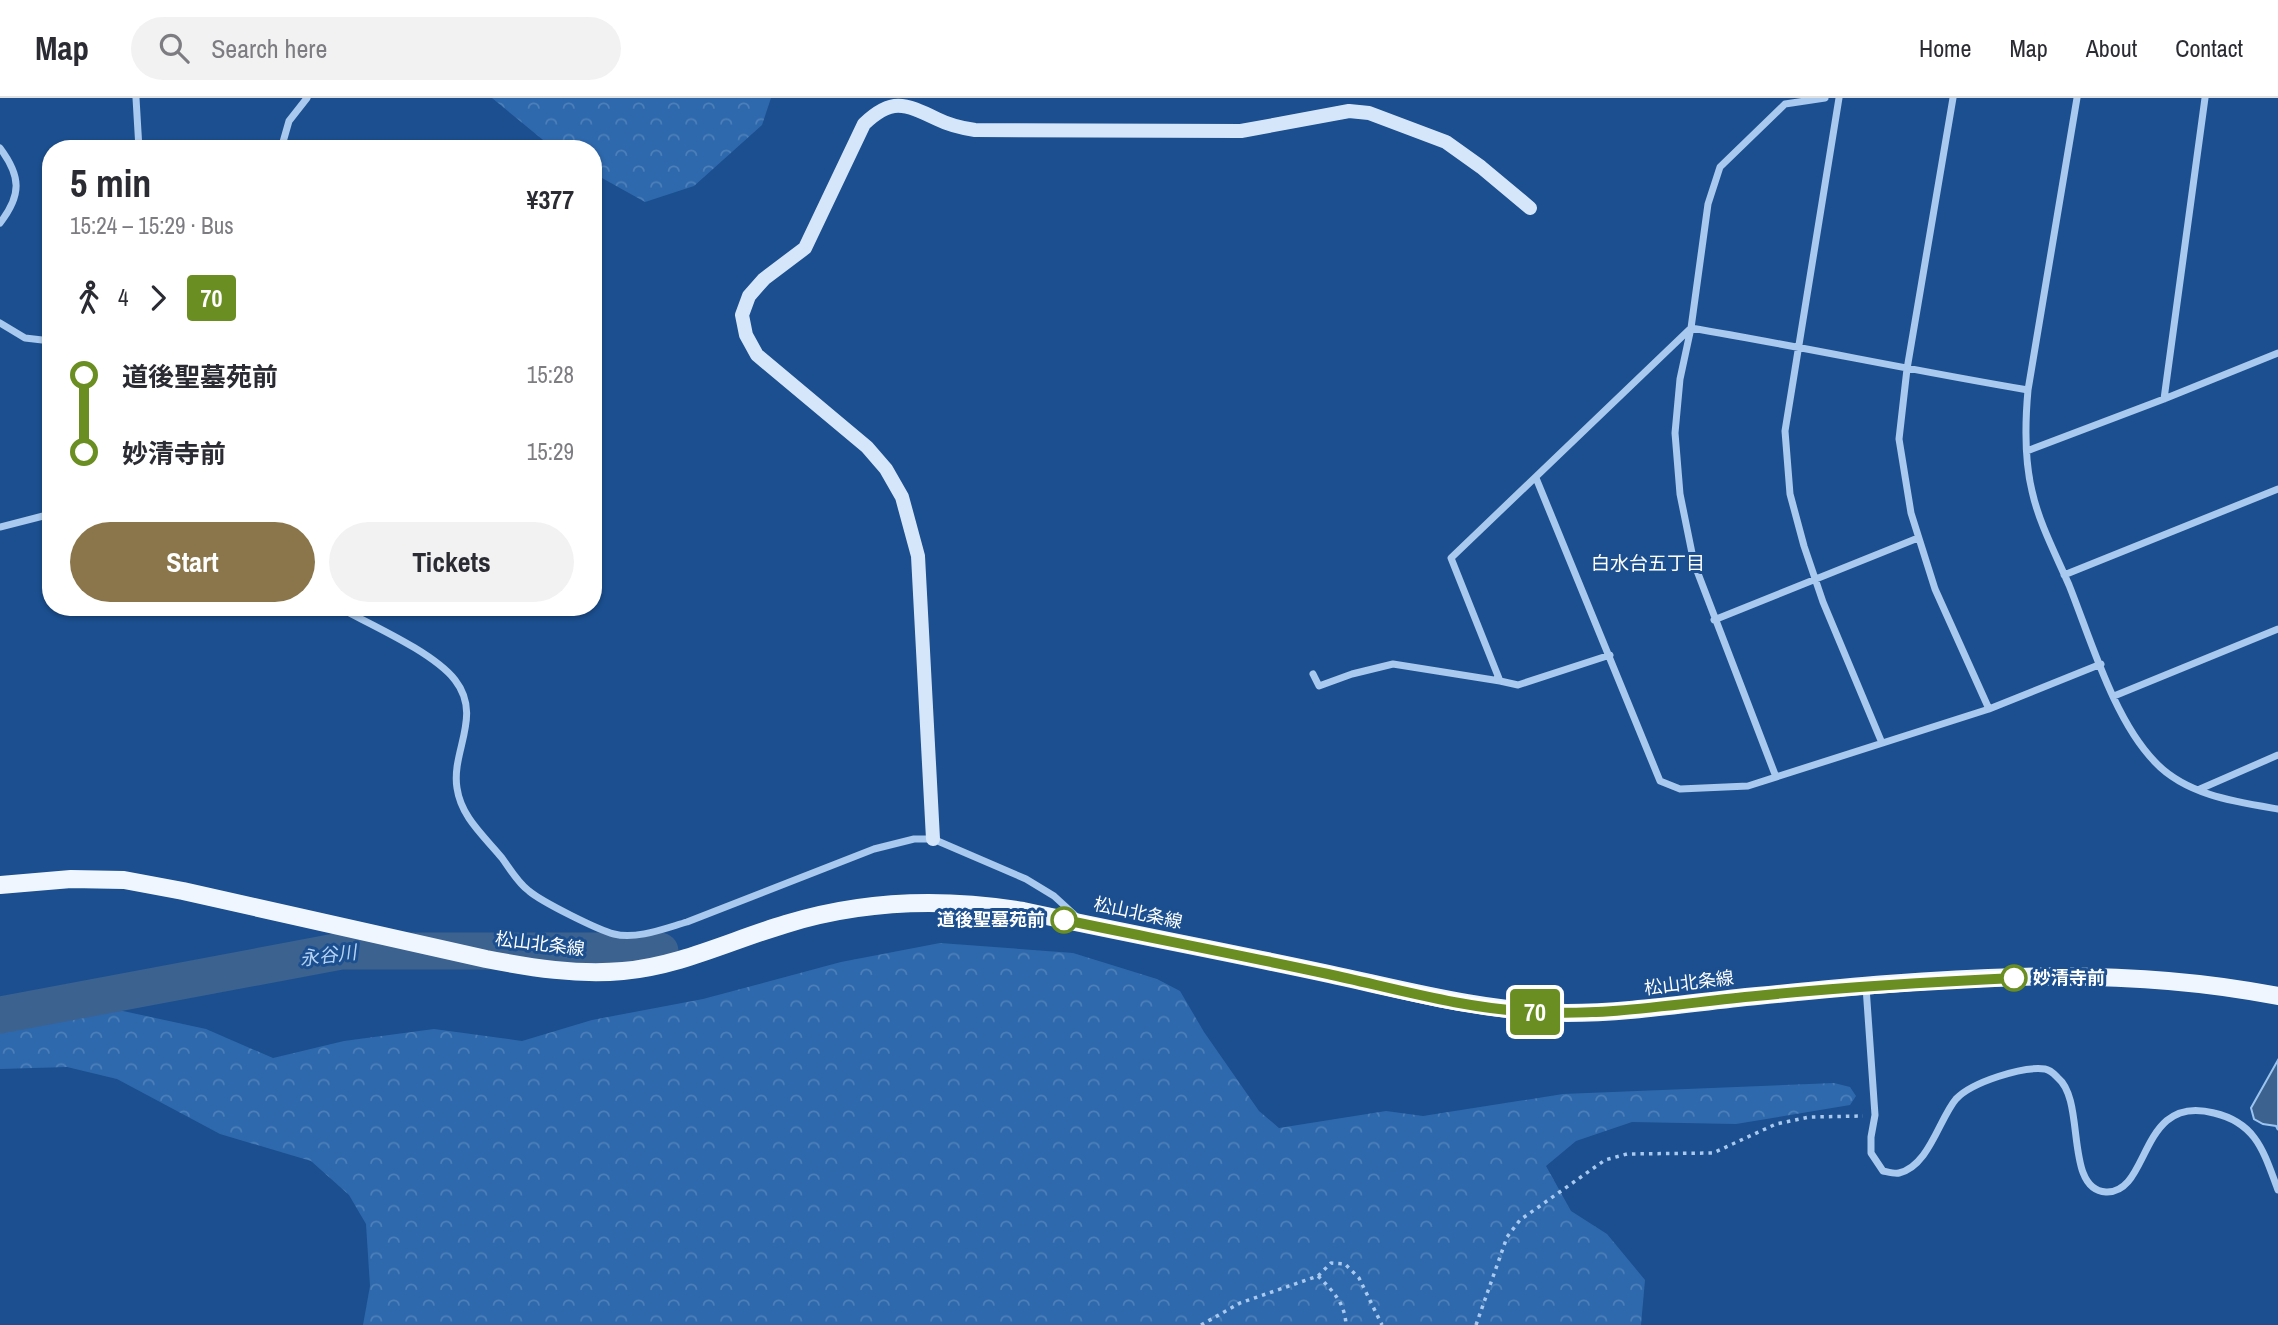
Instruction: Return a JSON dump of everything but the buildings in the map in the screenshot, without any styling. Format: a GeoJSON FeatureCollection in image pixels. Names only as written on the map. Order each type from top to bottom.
{"type":"FeatureCollection","features":[{"type":"Feature","properties":{"kind":"main road","name":"松山北条線"},"geometry":{"type":"LineString","coordinates":[[0,885],[71,879],[124,880],[528,968],[575,972],[625,971],[662,964],[827,913],[942,901],[983,904],[1085,924],[1438,999],[1534,1012],[1651,1009],[1866,986],[2043,976],[2092,975],[2216,986],[2278,996]]}},
{"type":"Feature","properties":{"kind":"street"},"geometry":{"type":"LineString","coordinates":[[136,98],[138,140]]}},
{"type":"Feature","properties":{"kind":"street"},"geometry":{"type":"LineString","coordinates":[[284,140],[289,121],[307,98]]}},
{"type":"Feature","properties":{"kind":"street"},"geometry":{"type":"LineString","coordinates":[[1776,777],[1693,563],[1680,494],[1675,433],[1680,379],[1691,328],[1708,204],[1720,167],[1785,104],[1825,98]]}},
{"type":"Feature","properties":{"kind":"street"},"geometry":{"type":"LineString","coordinates":[[1839,98],[1785,431],[1790,494],[1815,579],[1882,743]]}},
{"type":"Feature","properties":{"kind":"street"},"geometry":{"type":"LineString","coordinates":[[1952,98],[1907,369],[1899,439],[1910,513],[1918,538],[1935,589],[1989,709]]}},
{"type":"Feature","properties":{"kind":"street"},"geometry":{"type":"LineString","coordinates":[[2077,98],[2028,390],[2025,423],[2032,491],[2114,696],[2128,726],[2155,763],[2176,779],[2231,801],[2278,809]]}},
{"type":"Feature","properties":{"kind":"street"},"geometry":{"type":"LineString","coordinates":[[2164,399],[2205,98]]}},
{"type":"Feature","properties":{"kind":"street"},"geometry":{"type":"LineString","coordinates":[[933,839],[918,556],[902,497],[886,469],[867,447],[757,355],[746,335],[742,315],[749,296],[764,279],[805,248],[864,124],[874,111],[888,102],[902,102],[958,127],[975,130],[1177,132],[1241,131],[1349,111],[1369,113],[1446,142],[1530,208]]}},
{"type":"Feature","properties":{"kind":"street"},"geometry":{"type":"LineString","coordinates":[[0,148],[12,164],[16,184],[12,208],[0,223]]}},
{"type":"Feature","properties":{"kind":"street"},"geometry":{"type":"LineString","coordinates":[[0,323],[25,338],[42,340]]}},
{"type":"Feature","properties":{"kind":"street"},"geometry":{"type":"LineString","coordinates":[[1691,328],[2028,390]]}},
{"type":"Feature","properties":{"kind":"street"},"geometry":{"type":"LineString","coordinates":[[1500,681],[1451,558],[1691,328]]}},
{"type":"Feature","properties":{"kind":"street"},"geometry":{"type":"LineString","coordinates":[[2027,451],[2278,353]]}},
{"type":"Feature","properties":{"kind":"street"},"geometry":{"type":"LineString","coordinates":[[1536,478],[1660,781],[1680,789],[1748,786],[1989,709],[2101,664]]}},
{"type":"Feature","properties":{"kind":"street"},"geometry":{"type":"LineString","coordinates":[[2064,575],[2278,489]]}},
{"type":"Feature","properties":{"kind":"street"},"geometry":{"type":"LineString","coordinates":[[0,527],[42,516]]}},
{"type":"Feature","properties":{"kind":"street"},"geometry":{"type":"LineString","coordinates":[[1714,620],[1918,538]]}},
{"type":"Feature","properties":{"kind":"street"},"geometry":{"type":"LineString","coordinates":[[354,616],[429,657],[455,680],[463,695],[466,709],[464,740],[456,777],[459,802],[529,892],[616,934],[652,931],[687,922],[893,843],[914,839],[933,839],[1026,878],[1054,896],[1085,924]]}},
{"type":"Feature","properties":{"kind":"street"},"geometry":{"type":"LineString","coordinates":[[2114,696],[2278,629]]}},
{"type":"Feature","properties":{"kind":"street"},"geometry":{"type":"LineString","coordinates":[[1312,674],[1319,686],[1393,664],[1518,685],[1610,655]]}},
{"type":"Feature","properties":{"kind":"street"},"geometry":{"type":"LineString","coordinates":[[2199,789],[2278,755]]}},
{"type":"Feature","properties":{"kind":"street"},"geometry":{"type":"LineString","coordinates":[[1866,986],[1875,1115],[1871,1153],[1883,1171],[1898,1173],[1913,1166],[1926,1151],[1957,1099],[1977,1084],[2028,1069],[2049,1070],[2064,1083],[2071,1099],[2082,1175],[2092,1188],[2106,1192],[2121,1188],[2132,1178],[2155,1133],[2163,1124],[2171,1118],[2192,1111],[2208,1111],[2226,1116],[2252,1132],[2262,1147],[2278,1190]]}},
{"type":"Feature","properties":{"kind":"path"},"geometry":{"type":"LineString","coordinates":[[1476,1325],[1507,1237],[1520,1220],[1605,1160],[1627,1154],[1713,1153],[1776,1124],[1809,1116],[1875,1115]]}},
{"type":"Feature","properties":{"kind":"path"},"geometry":{"type":"LineString","coordinates":[[1201,1325],[1240,1303],[1318,1276],[1331,1263],[1345,1264],[1359,1278],[1382,1325]]}},
{"type":"Feature","properties":{"kind":"path"},"geometry":{"type":"LineString","coordinates":[[1318,1276],[1339,1297],[1346,1325]]}},
{"type":"Feature","properties":{"kind":"green space"},"geometry":{"type":"Polygon","coordinates":[[[492,98],[771,98],[762,125],[694,186],[645,202],[602,178],[602,140],[543,140],[492,98]]]}},
{"type":"Feature","properties":{"kind":"green space"},"geometry":{"type":"Polygon","coordinates":[[[940,943],[1073,953],[1157,979],[1180,991],[1204,1032],[1259,1111],[1279,1128],[1386,1111],[1423,1116],[1563,1094],[1834,1083],[1850,1087],[1856,1096],[1850,1105],[1736,1124],[1632,1122],[1576,1141],[1546,1166],[1571,1211],[1607,1234],[1645,1280],[1641,1325],[363,1325],[370,1286],[366,1224],[349,1195],[311,1161],[220,1134],[117,1079],[67,1067],[0,1069],[0,1024],[73,1012],[123,1011],[206,1029],[273,1058],[344,1041],[434,1029],[522,1041],[592,1020],[703,999],[841,962],[940,943]]]}},
{"type":"Feature","properties":{"kind":"shaded area"},"geometry":{"type":"Polygon","coordinates":[[[2278,1060],[2278,1130],[2276,1126],[2254,1119],[2251,1108],[2278,1060]]]}},
{"type":"Feature","properties":{"kind":"waterway","name":"永谷川"},"geometry":{"type":"LineString","coordinates":[[0,1015],[341,951],[660,951]]}},
{"type":"Feature","properties":{"kind":"bus line","name":"70"},"geometry":{"type":"LineString","coordinates":[[1064,920],[1438,999],[1534,1012],[1651,1009],[1760,995],[2014,978]]}},
{"type":"Feature","properties":{"kind":"place","name":"道後聖墓苑前"},"geometry":{"type":"Point","coordinates":[1064,920]}},
{"type":"Feature","properties":{"kind":"place","name":"妙清寺前"},"geometry":{"type":"Point","coordinates":[2014,978]}},
{"type":"Feature","properties":{"kind":"district","name":"白水台五丁目"},"geometry":{"type":"Point","coordinates":[1648,563]}}]}
